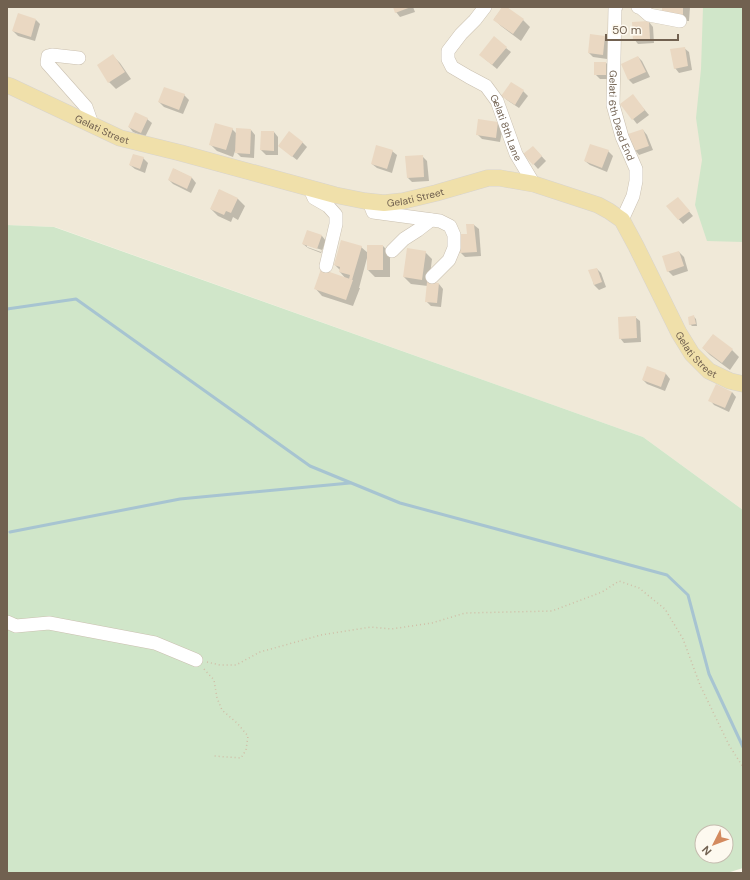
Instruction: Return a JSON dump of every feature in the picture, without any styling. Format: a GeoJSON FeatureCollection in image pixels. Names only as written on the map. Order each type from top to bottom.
{"type":"FeatureCollection","features":[{"type":"Feature","properties":{"kind":"main road","name":"Gelati Street"},"geometry":{"type":"LineString","coordinates":[[7,85],[120,138],[335,195],[369,202],[384,203],[403,201],[488,178],[500,178],[534,184],[598,205],[610,210],[622,220],[678,333],[692,354],[709,371],[730,381],[743,384]]}},
{"type":"Feature","properties":{"kind":"street","name":"Gelati 8th Lane"},"geometry":{"type":"LineString","coordinates":[[485,7],[448,51],[448,59],[452,66],[486,86],[496,101],[516,154],[534,184]]}},
{"type":"Feature","properties":{"kind":"street","name":"Gelati 6th Dead End"},"geometry":{"type":"LineString","coordinates":[[616,7],[613,105],[622,137],[636,169],[636,181],[633,196],[622,220]]}},
{"type":"Feature","properties":{"kind":"street"},"geometry":{"type":"LineString","coordinates":[[638,7],[649,15],[680,21]]}},
{"type":"Feature","properties":{"kind":"street"},"geometry":{"type":"LineString","coordinates":[[79,58],[52,55],[48,56],[47,62],[86,107],[92,124]]}},
{"type":"Feature","properties":{"kind":"street"},"geometry":{"type":"LineString","coordinates":[[310,188],[314,198],[328,206],[336,215],[336,224],[326,266]]}},
{"type":"Feature","properties":{"kind":"street"},"geometry":{"type":"LineString","coordinates":[[369,202],[373,212],[440,221],[450,226],[454,235],[454,248],[449,260],[432,277]]}},
{"type":"Feature","properties":{"kind":"street"},"geometry":{"type":"LineString","coordinates":[[392,251],[404,239],[431,220]]}},
{"type":"Feature","properties":{"kind":"street"},"geometry":{"type":"LineString","coordinates":[[7,622],[16,626],[48,623],[155,643],[196,660]]}},
{"type":"Feature","properties":{"kind":"path"},"geometry":{"type":"LineString","coordinates":[[196,660],[220,665],[236,665],[260,652],[321,635],[370,627],[391,629],[412,626],[432,622],[465,612],[552,611],[602,592],[619,581],[639,588],[665,609],[683,639],[700,685],[729,745],[743,767]]}},
{"type":"Feature","properties":{"kind":"path"},"geometry":{"type":"LineString","coordinates":[[196,660],[214,680],[217,698],[222,710],[237,723],[248,736],[246,750],[241,758],[214,756]]}},
{"type":"Feature","properties":{"kind":"shaded area"},"geometry":{"type":"Polygon","coordinates":[[[7,7],[743,7],[743,510],[643,437],[55,227],[7,225],[7,7]]]}},
{"type":"Feature","properties":{"kind":"green space"},"geometry":{"type":"Polygon","coordinates":[[[703,7],[743,7],[743,242],[707,241],[695,205],[702,160],[696,118],[701,69],[703,7]]]}},
{"type":"Feature","properties":{"kind":"green space"},"geometry":{"type":"Polygon","coordinates":[[[7,225],[54,227],[643,437],[743,510],[743,868],[727,873],[7,873],[7,225]]]}},
{"type":"Feature","properties":{"kind":"building"},"geometry":{"type":"Polygon","coordinates":[[[393,7],[411,7],[395,13],[393,7]]]}},
{"type":"Feature","properties":{"kind":"building"},"geometry":{"type":"Polygon","coordinates":[[[502,7],[507,7],[524,19],[513,34],[493,20],[502,7]]]}},
{"type":"Feature","properties":{"kind":"building"},"geometry":{"type":"Polygon","coordinates":[[[662,7],[683,7],[683,15],[662,14],[662,7]]]}},
{"type":"Feature","properties":{"kind":"building"},"geometry":{"type":"Polygon","coordinates":[[[18,13],[36,19],[31,37],[12,31],[18,13]]]}},
{"type":"Feature","properties":{"kind":"building"},"geometry":{"type":"Polygon","coordinates":[[[649,21],[650,39],[633,40],[632,22],[649,21]]]}},
{"type":"Feature","properties":{"kind":"building"},"geometry":{"type":"Polygon","coordinates":[[[590,34],[605,36],[603,55],[588,53],[590,34]]]}},
{"type":"Feature","properties":{"kind":"building"},"geometry":{"type":"Polygon","coordinates":[[[494,36],[507,47],[492,65],[479,55],[494,36]]]}},
{"type":"Feature","properties":{"kind":"building"},"geometry":{"type":"Polygon","coordinates":[[[685,47],[688,66],[674,69],[670,49],[685,47]]]}},
{"type":"Feature","properties":{"kind":"building"},"geometry":{"type":"Polygon","coordinates":[[[113,54],[125,72],[108,83],[97,65],[113,54]]]}},
{"type":"Feature","properties":{"kind":"building"},"geometry":{"type":"Polygon","coordinates":[[[638,56],[646,72],[628,80],[621,64],[638,56]]]}},
{"type":"Feature","properties":{"kind":"building"},"geometry":{"type":"Polygon","coordinates":[[[594,62],[606,62],[606,75],[594,75],[594,62]]]}},
{"type":"Feature","properties":{"kind":"building"},"geometry":{"type":"Polygon","coordinates":[[[511,82],[524,90],[515,105],[501,96],[511,82]]]}},
{"type":"Feature","properties":{"kind":"building"},"geometry":{"type":"Polygon","coordinates":[[[164,87],[185,94],[179,110],[158,102],[164,87]]]}},
{"type":"Feature","properties":{"kind":"building"},"geometry":{"type":"Polygon","coordinates":[[[633,94],[645,110],[632,120],[620,104],[633,94]]]}},
{"type":"Feature","properties":{"kind":"building"},"geometry":{"type":"Polygon","coordinates":[[[135,112],[148,118],[141,133],[128,127],[135,112]]]}},
{"type":"Feature","properties":{"kind":"building"},"geometry":{"type":"Polygon","coordinates":[[[478,119],[498,122],[496,138],[476,135],[478,119]]]}},
{"type":"Feature","properties":{"kind":"building"},"geometry":{"type":"Polygon","coordinates":[[[215,123],[233,128],[226,150],[209,145],[215,123]]]}},
{"type":"Feature","properties":{"kind":"building"},"geometry":{"type":"Polygon","coordinates":[[[236,128],[251,129],[250,154],[235,153],[236,128]]]}},
{"type":"Feature","properties":{"kind":"building"},"geometry":{"type":"Polygon","coordinates":[[[643,129],[649,146],[634,151],[628,134],[643,129]]]}},
{"type":"Feature","properties":{"kind":"building"},"geometry":{"type":"Polygon","coordinates":[[[261,131],[274,131],[274,151],[260,150],[261,131]]]}},
{"type":"Feature","properties":{"kind":"building"},"geometry":{"type":"Polygon","coordinates":[[[289,131],[303,142],[292,157],[278,146],[289,131]]]}},
{"type":"Feature","properties":{"kind":"building"},"geometry":{"type":"Polygon","coordinates":[[[590,144],[609,150],[602,168],[584,161],[590,144]]]}},
{"type":"Feature","properties":{"kind":"building"},"geometry":{"type":"Polygon","coordinates":[[[376,145],[393,150],[387,169],[371,164],[376,145]]]}},
{"type":"Feature","properties":{"kind":"building"},"geometry":{"type":"Polygon","coordinates":[[[533,146],[542,156],[533,165],[523,154],[533,146]]]}},
{"type":"Feature","properties":{"kind":"building"},"geometry":{"type":"Polygon","coordinates":[[[133,154],[144,157],[140,169],[129,165],[133,154]]]}},
{"type":"Feature","properties":{"kind":"building"},"geometry":{"type":"Polygon","coordinates":[[[423,155],[424,177],[407,178],[405,156],[423,155]]]}},
{"type":"Feature","properties":{"kind":"building"},"geometry":{"type":"Polygon","coordinates":[[[173,168],[192,177],[187,189],[168,180],[173,168]]]}},
{"type":"Feature","properties":{"kind":"building"},"geometry":{"type":"Polygon","coordinates":[[[219,189],[238,198],[231,213],[226,211],[224,215],[210,209],[219,189]]]}},
{"type":"Feature","properties":{"kind":"building"},"geometry":{"type":"Polygon","coordinates":[[[678,197],[690,211],[678,220],[666,206],[678,197]]]}},
{"type":"Feature","properties":{"kind":"building"},"geometry":{"type":"Polygon","coordinates":[[[466,224],[474,224],[477,252],[459,253],[458,234],[467,234],[466,224]]]}},
{"type":"Feature","properties":{"kind":"building"},"geometry":{"type":"Polygon","coordinates":[[[307,230],[322,235],[317,249],[302,244],[307,230]]]}},
{"type":"Feature","properties":{"kind":"building"},"geometry":{"type":"Polygon","coordinates":[[[341,240],[362,246],[352,280],[349,279],[350,275],[339,272],[340,267],[334,265],[341,240]]]}},
{"type":"Feature","properties":{"kind":"building"},"geometry":{"type":"Polygon","coordinates":[[[367,245],[383,245],[383,270],[367,270],[367,245]]]}},
{"type":"Feature","properties":{"kind":"building"},"geometry":{"type":"Polygon","coordinates":[[[407,248],[426,251],[422,280],[403,277],[407,248]]]}},
{"type":"Feature","properties":{"kind":"building"},"geometry":{"type":"Polygon","coordinates":[[[679,251],[684,266],[667,272],[662,256],[679,251]]]}},
{"type":"Feature","properties":{"kind":"building"},"geometry":{"type":"Polygon","coordinates":[[[597,268],[602,282],[594,285],[588,270],[597,268]]]}},
{"type":"Feature","properties":{"kind":"building"},"geometry":{"type":"Polygon","coordinates":[[[321,269],[353,280],[346,300],[314,289],[321,269]]]}},
{"type":"Feature","properties":{"kind":"building"},"geometry":{"type":"Polygon","coordinates":[[[427,282],[439,283],[437,303],[425,302],[427,282]]]}},
{"type":"Feature","properties":{"kind":"building"},"geometry":{"type":"Polygon","coordinates":[[[694,315],[696,324],[689,325],[688,317],[694,315]]]}},
{"type":"Feature","properties":{"kind":"building"},"geometry":{"type":"Polygon","coordinates":[[[636,316],[637,338],[619,339],[618,317],[636,316]]]}},
{"type":"Feature","properties":{"kind":"building"},"geometry":{"type":"Polygon","coordinates":[[[713,334],[733,349],[722,363],[702,348],[713,334]]]}},
{"type":"Feature","properties":{"kind":"building"},"geometry":{"type":"Polygon","coordinates":[[[647,366],[666,373],[661,387],[642,380],[647,366]]]}},
{"type":"Feature","properties":{"kind":"building"},"geometry":{"type":"Polygon","coordinates":[[[716,384],[732,392],[725,408],[708,401],[716,384]]]}},
{"type":"Feature","properties":{"kind":"waterway"},"geometry":{"type":"LineString","coordinates":[[7,309],[76,299],[310,466],[400,503],[667,575],[688,595],[709,674],[743,747]]}},
{"type":"Feature","properties":{"kind":"waterway"},"geometry":{"type":"LineString","coordinates":[[10,532],[180,499],[350,483]]}}]}
